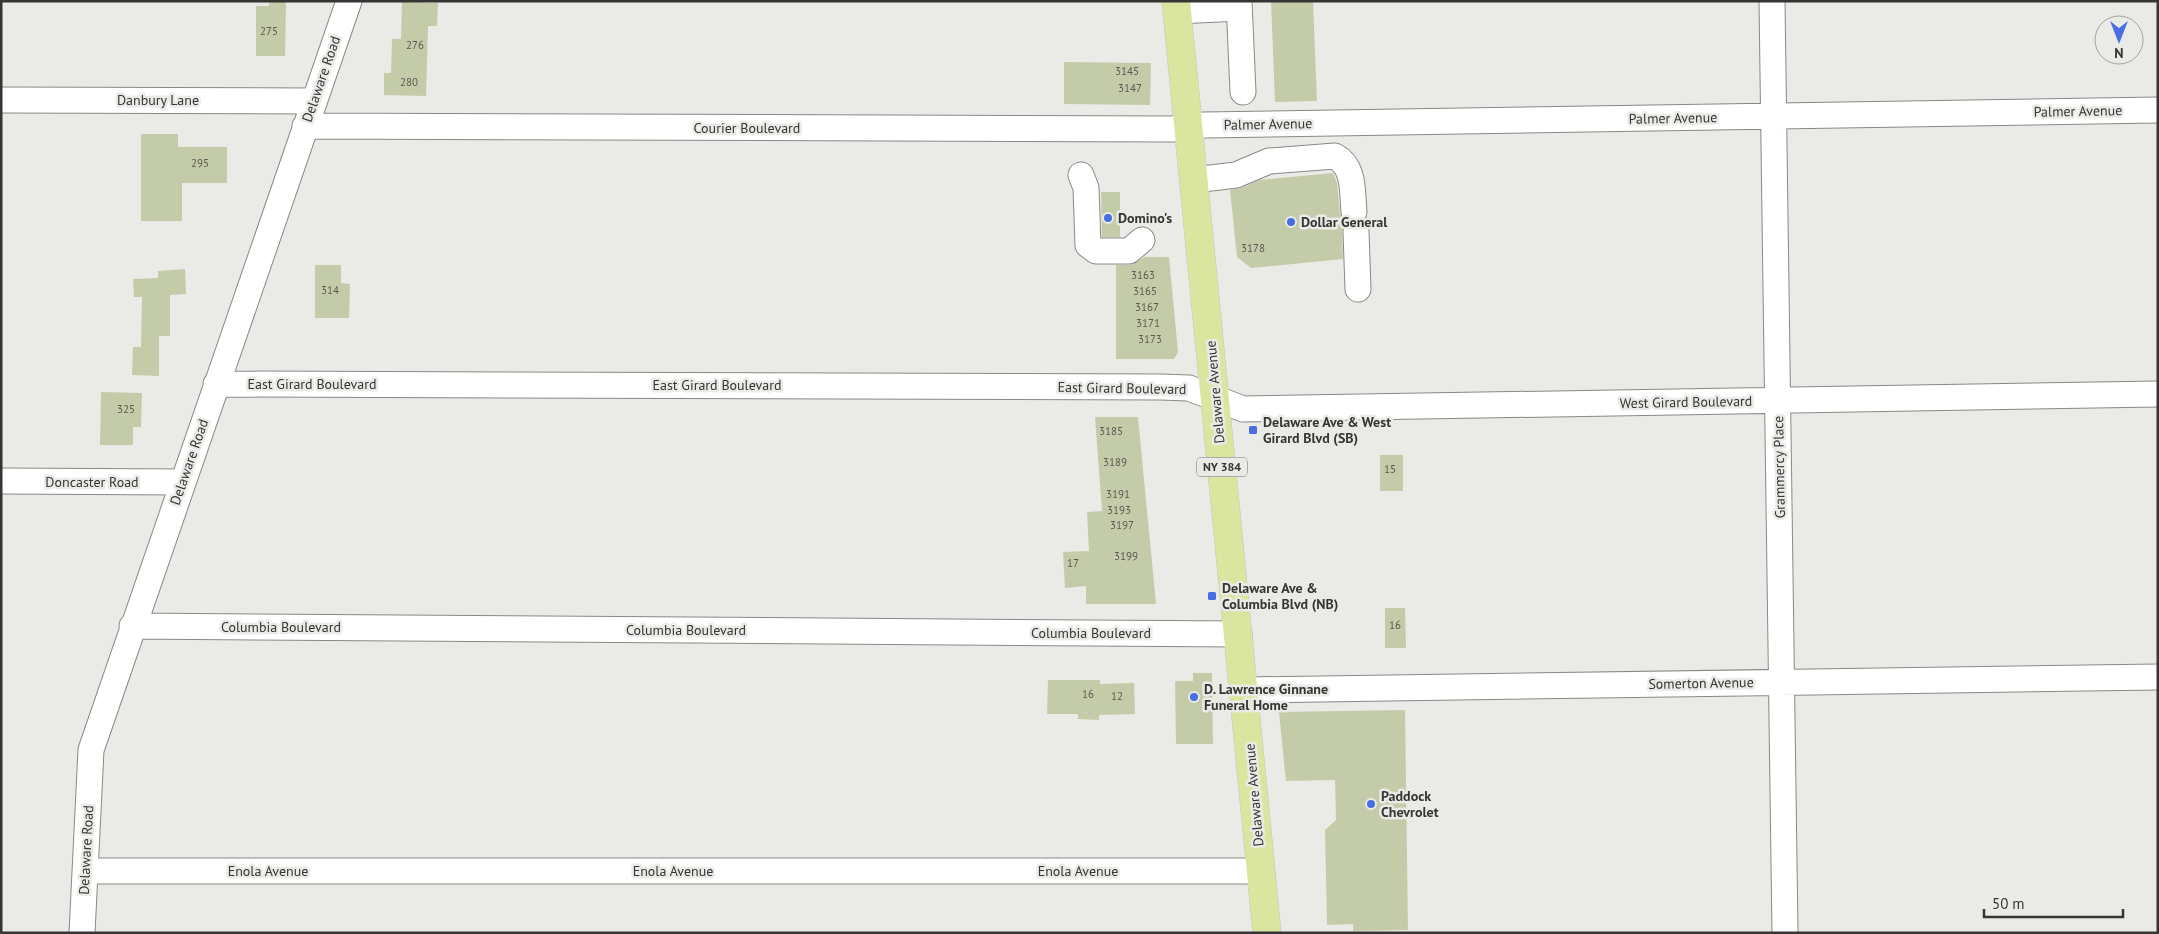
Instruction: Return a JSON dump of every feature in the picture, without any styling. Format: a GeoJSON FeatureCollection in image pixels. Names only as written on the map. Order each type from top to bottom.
{"type":"FeatureCollection","features":[{"type":"Feature","properties":{"kind":"main road","name":"Delaware Avenue"},"geometry":{"type":"LineString","coordinates":[[1177,6],[1267,933]]}},
{"type":"Feature","properties":{"kind":"street","name":"Delaware Road"},"geometry":{"type":"LineString","coordinates":[[82,933],[91,750],[132,626],[349,1]]}},
{"type":"Feature","properties":{"kind":"street","name":"Grammercy Place"},"geometry":{"type":"LineString","coordinates":[[1772,1],[1785,933]]}},
{"type":"Feature","properties":{"kind":"street"},"geometry":{"type":"LineString","coordinates":[[1177,6],[1239,4],[1243,92]]}},
{"type":"Feature","properties":{"kind":"street","name":"Danbury Lane"},"geometry":{"type":"LineString","coordinates":[[1,100],[314,101]]}},
{"type":"Feature","properties":{"kind":"street","name":"Palmer Avenue"},"geometry":{"type":"LineString","coordinates":[[1189,127],[1204,125],[2158,110]]}},
{"type":"Feature","properties":{"kind":"street","name":"Courier Boulevard"},"geometry":{"type":"LineString","coordinates":[[306,126],[1070,130],[1189,127]]}},
{"type":"Feature","properties":{"kind":"street"},"geometry":{"type":"LineString","coordinates":[[1194,180],[1236,176],[1269,161],[1335,156],[1343,160],[1350,172],[1355,222],[1358,289]]}},
{"type":"Feature","properties":{"kind":"street"},"geometry":{"type":"LineString","coordinates":[[1081,176],[1086,188],[1088,246],[1096,251],[1129,251],[1142,240]]}},
{"type":"Feature","properties":{"kind":"street","name":"East Girard Boulevard"},"geometry":{"type":"LineString","coordinates":[[216,384],[1161,387],[1189,388],[1215,399]]}},
{"type":"Feature","properties":{"kind":"street","name":"West Girard Boulevard"},"geometry":{"type":"LineString","coordinates":[[1215,399],[1243,409],[2158,394]]}},
{"type":"Feature","properties":{"kind":"street","name":"Doncaster Road"},"geometry":{"type":"LineString","coordinates":[[1,481],[182,482]]}},
{"type":"Feature","properties":{"kind":"street","name":"Columbia Boulevard"},"geometry":{"type":"LineString","coordinates":[[132,626],[1239,634]]}},
{"type":"Feature","properties":{"kind":"street","name":"Somerton Avenue"},"geometry":{"type":"LineString","coordinates":[[1244,690],[2158,677]]}},
{"type":"Feature","properties":{"kind":"street","name":"Enola Avenue"},"geometry":{"type":"LineString","coordinates":[[85,871],[1261,871]]}},
{"type":"Feature","properties":{"kind":"building"},"geometry":{"type":"Polygon","coordinates":[[[269,1],[286,1],[285,56],[256,56],[256,6],[269,6],[269,1]]]}},
{"type":"Feature","properties":{"kind":"building"},"geometry":{"type":"Polygon","coordinates":[[[1271,1],[1313,1],[1317,101],[1275,102],[1271,1]]]}},
{"type":"Feature","properties":{"kind":"building"},"geometry":{"type":"Polygon","coordinates":[[[402,2],[438,3],[437,26],[428,26],[426,96],[384,95],[384,73],[391,73],[392,39],[401,39],[402,2]]]}},
{"type":"Feature","properties":{"kind":"building"},"geometry":{"type":"Polygon","coordinates":[[[1064,62],[1151,63],[1150,105],[1064,104],[1064,62]]]}},
{"type":"Feature","properties":{"kind":"building"},"geometry":{"type":"Polygon","coordinates":[[[141,134],[178,134],[178,147],[227,147],[227,183],[182,183],[182,221],[141,221],[141,134]]]}},
{"type":"Feature","properties":{"kind":"building","name":"Dollar General"},"geometry":{"type":"Polygon","coordinates":[[[1333,173],[1337,183],[1340,214],[1345,223],[1342,232],[1343,259],[1251,268],[1237,257],[1230,190],[1241,188],[1260,180],[1333,173]]]}},
{"type":"Feature","properties":{"kind":"building","name":"Domino's"},"geometry":{"type":"Polygon","coordinates":[[[1101,192],[1120,192],[1120,237],[1102,237],[1101,192]]]}},
{"type":"Feature","properties":{"kind":"building"},"geometry":{"type":"Polygon","coordinates":[[[1145,257],[1169,257],[1178,352],[1174,359],[1116,359],[1116,265],[1130,265],[1145,257]]]}},
{"type":"Feature","properties":{"kind":"building"},"geometry":{"type":"Polygon","coordinates":[[[315,265],[341,265],[341,283],[350,284],[349,318],[315,318],[315,265]]]}},
{"type":"Feature","properties":{"kind":"building"},"geometry":{"type":"Polygon","coordinates":[[[185,269],[186,294],[170,295],[170,336],[159,336],[159,376],[132,375],[133,347],[141,347],[142,297],[134,297],[133,279],[158,278],[158,271],[185,269]]]}},
{"type":"Feature","properties":{"kind":"building"},"geometry":{"type":"Polygon","coordinates":[[[101,392],[142,393],[141,427],[133,427],[133,445],[100,445],[101,392]]]}},
{"type":"Feature","properties":{"kind":"building"},"geometry":{"type":"Polygon","coordinates":[[[1095,417],[1138,417],[1156,604],[1086,604],[1086,586],[1065,588],[1063,552],[1089,551],[1087,512],[1102,511],[1095,417]]]}},
{"type":"Feature","properties":{"kind":"building"},"geometry":{"type":"Polygon","coordinates":[[[1380,455],[1403,455],[1403,491],[1380,491],[1380,455]]]}},
{"type":"Feature","properties":{"kind":"building"},"geometry":{"type":"Polygon","coordinates":[[[1385,608],[1405,608],[1406,648],[1385,648],[1385,608]]]}},
{"type":"Feature","properties":{"kind":"building","name":"D. Lawrence Ginnane Funeral Home"},"geometry":{"type":"Polygon","coordinates":[[[1193,673],[1212,673],[1213,744],[1176,744],[1175,681],[1193,681],[1193,673]]]}},
{"type":"Feature","properties":{"kind":"building"},"geometry":{"type":"Polygon","coordinates":[[[1048,680],[1100,680],[1100,684],[1134,683],[1135,714],[1099,715],[1099,720],[1078,719],[1078,714],[1047,714],[1048,680]]]}},
{"type":"Feature","properties":{"kind":"building","name":"Paddock Chevrolet"},"geometry":{"type":"Polygon","coordinates":[[[1405,710],[1408,930],[1353,931],[1353,924],[1327,925],[1325,830],[1336,820],[1335,780],[1286,781],[1279,712],[1405,710]]]}},
{"type":"Feature","properties":{"kind":"place","name":"Domino's"},"geometry":{"type":"Point","coordinates":[1108,218]}},
{"type":"Feature","properties":{"kind":"place","name":"Dollar General"},"geometry":{"type":"Point","coordinates":[1291,222]}},
{"type":"Feature","properties":{"kind":"place","name":"Delaware Ave & West Girard Blvd (SB)"},"geometry":{"type":"Point","coordinates":[1253,430]}},
{"type":"Feature","properties":{"kind":"place","name":"Delaware Ave & Columbia Blvd (NB)"},"geometry":{"type":"Point","coordinates":[1212,596]}},
{"type":"Feature","properties":{"kind":"place","name":"D. Lawrence Ginnane Funeral Home"},"geometry":{"type":"Point","coordinates":[1194,697]}},
{"type":"Feature","properties":{"kind":"place","name":"Paddock Chevrolet"},"geometry":{"type":"Point","coordinates":[1371,804]}}]}
